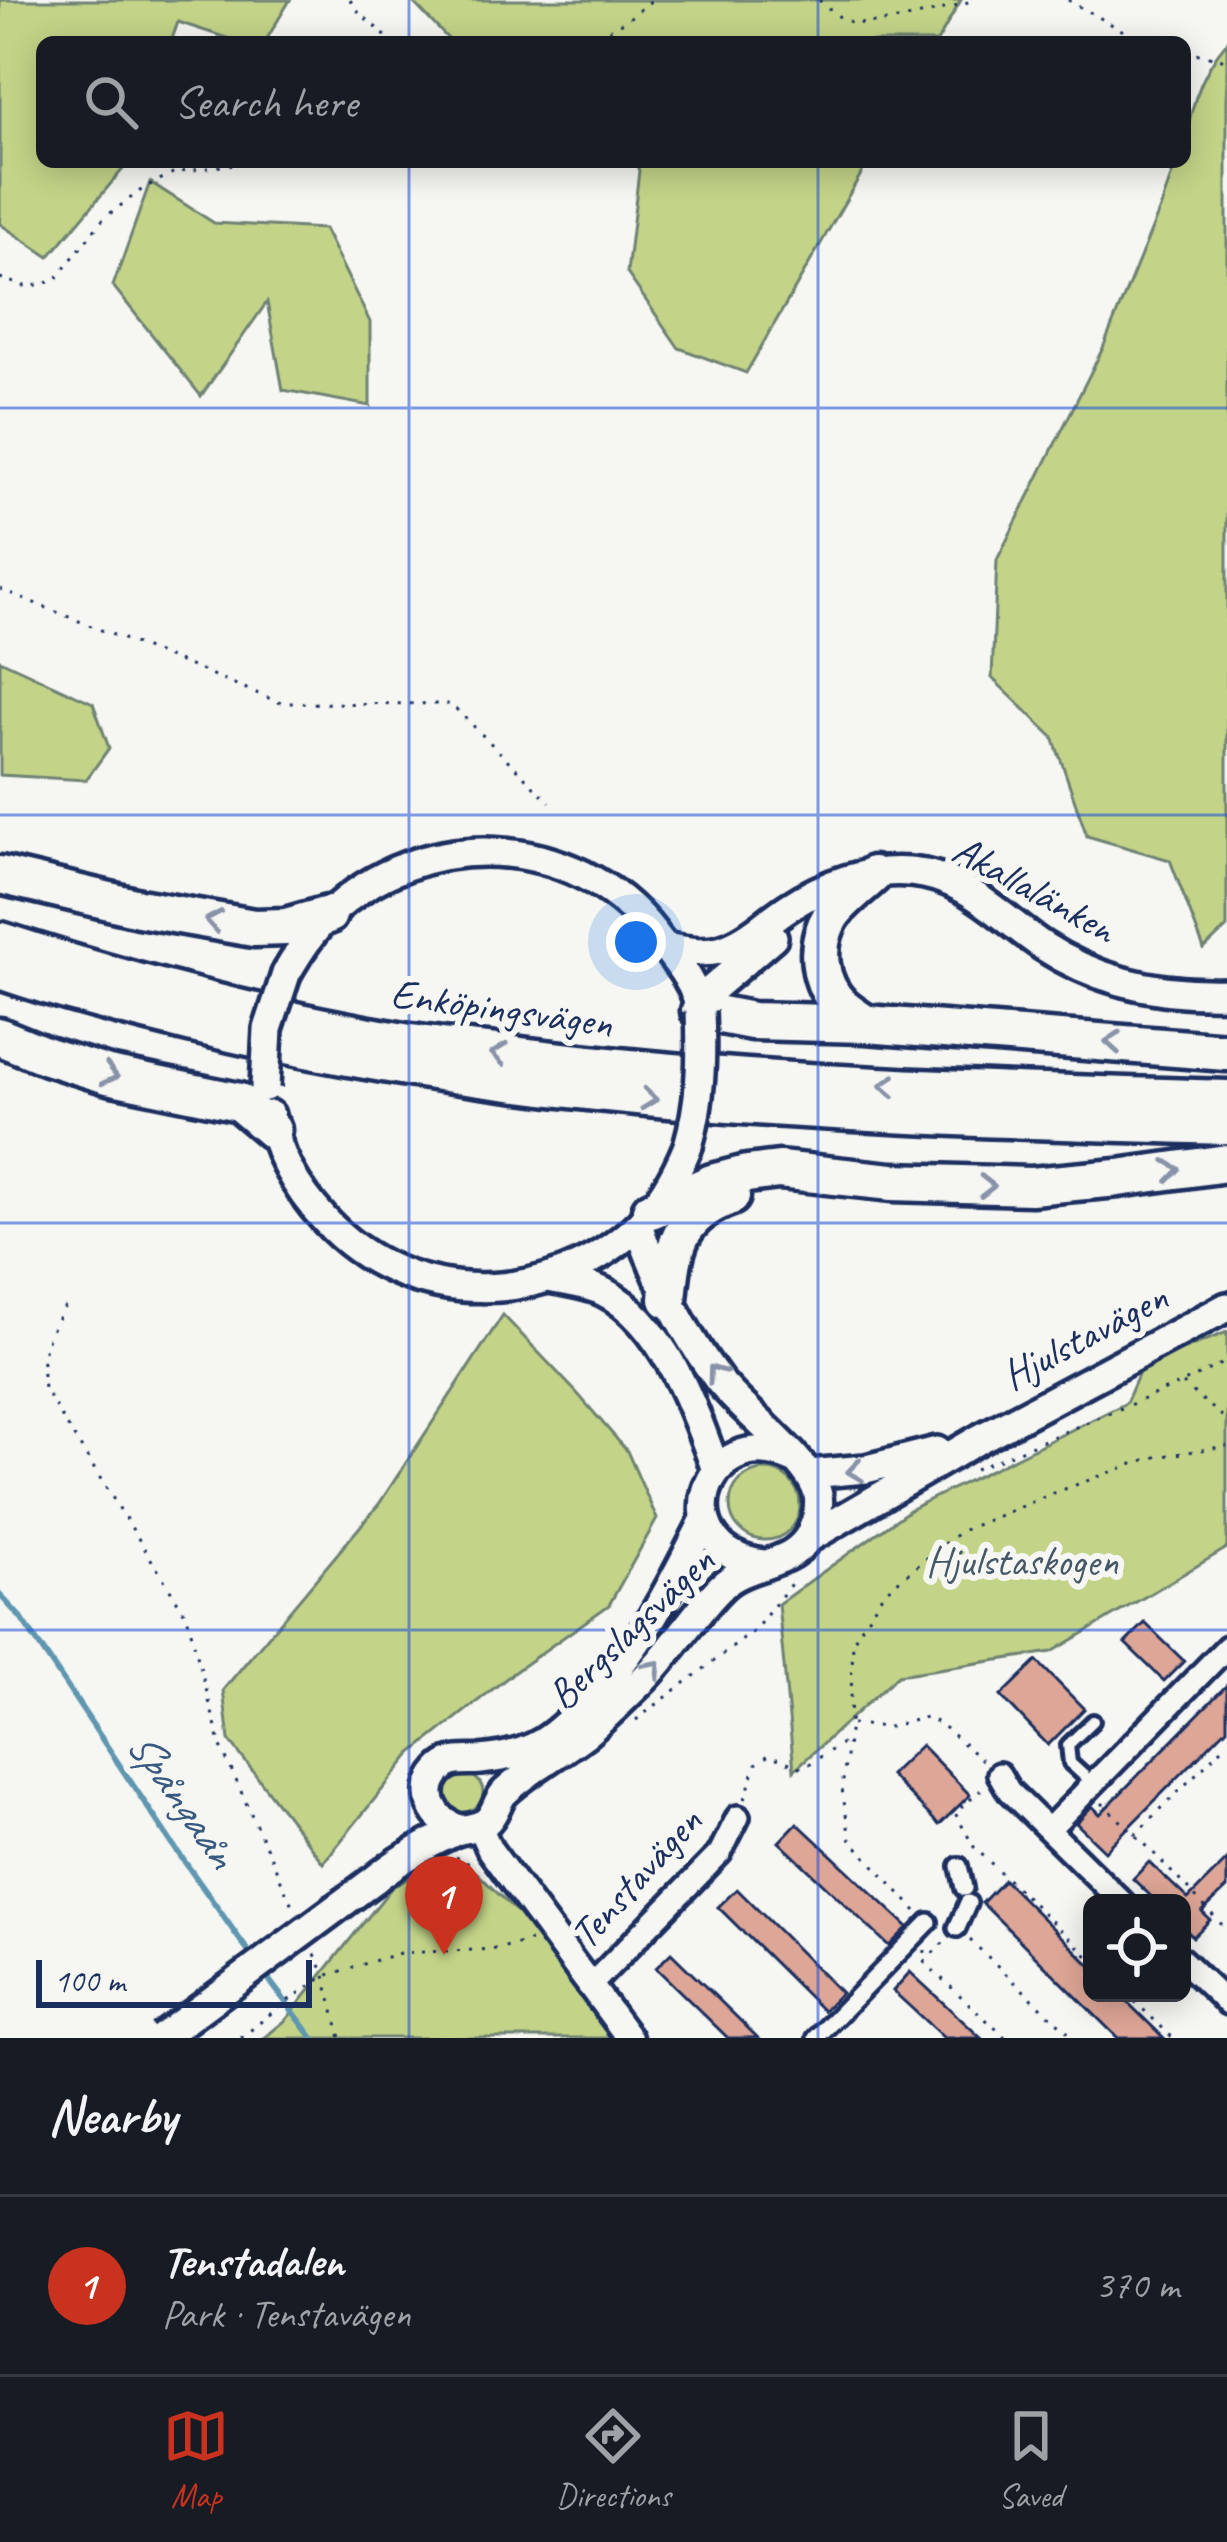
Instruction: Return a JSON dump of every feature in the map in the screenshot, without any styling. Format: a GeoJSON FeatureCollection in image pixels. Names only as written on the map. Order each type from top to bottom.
{"type":"FeatureCollection","features":[{"type":"Feature","properties":{"kind":"highway"},"geometry":{"type":"LineString","coordinates":[[0,875],[239,926],[286,927],[328,915]]}},
{"type":"Feature","properties":{"kind":"highway"},"geometry":{"type":"LineString","coordinates":[[866,1024],[842,1007],[827,988],[820,965],[821,937],[832,914],[873,875]]}},
{"type":"Feature","properties":{"kind":"highway","name":"Enköpingsvägen"},"geometry":{"type":"LineString","coordinates":[[0,941],[197,1000],[407,1042],[614,1068],[1004,1106]]}},
{"type":"Feature","properties":{"kind":"highway","name":"Enköpingsvägen"},"geometry":{"type":"LineString","coordinates":[[0,970],[115,1005],[283,1046],[566,1091],[684,1102],[1004,1106]]}},
{"type":"Feature","properties":{"kind":"highway"},"geometry":{"type":"LineString","coordinates":[[699,1006],[752,1022],[866,1024],[1227,1052]]}},
{"type":"Feature","properties":{"kind":"highway"},"geometry":{"type":"LineString","coordinates":[[0,1036],[108,1075],[238,1102],[272,1130]]}},
{"type":"Feature","properties":{"kind":"highway"},"geometry":{"type":"LineString","coordinates":[[1004,1106],[1227,1099]]}},
{"type":"Feature","properties":{"kind":"highway"},"geometry":{"type":"LineString","coordinates":[[1004,1106],[1227,1126]]}},
{"type":"Feature","properties":{"kind":"highway"},"geometry":{"type":"LineString","coordinates":[[644,1217],[712,1184],[779,1170],[828,1178],[1031,1186],[1227,1163]]}},
{"type":"Feature","properties":{"kind":"highway"},"geometry":{"type":"LineString","coordinates":[[668,1299],[672,1259],[692,1217],[751,1189],[828,1178]]}},
{"type":"Feature","properties":{"kind":"main road"},"geometry":{"type":"LineString","coordinates":[[508,852],[545,860],[605,888],[664,947],[699,1006],[702,1076],[698,1112],[672,1180],[644,1217],[597,1257],[550,1278],[501,1288],[429,1282],[363,1253],[310,1204],[290,1173],[272,1130],[265,1087],[268,1029],[286,974],[304,943],[359,889],[432,857],[508,852]]}},
{"type":"Feature","properties":{"kind":"main road","name":"Akallalänken"},"geometry":{"type":"LineString","coordinates":[[664,947],[716,951],[742,941],[830,884],[905,871],[936,876],[972,892],[1045,947],[1106,976],[1169,991],[1227,993]]}},
{"type":"Feature","properties":{"kind":"main road","name":"Akallalänken"},"geometry":{"type":"LineString","coordinates":[[699,1006],[721,979],[793,922],[830,896],[873,875]]}},
{"type":"Feature","properties":{"kind":"main road"},"geometry":{"type":"LineString","coordinates":[[644,1217],[668,1299],[718,1381],[801,1466],[818,1494],[818,1517],[809,1538]]}},
{"type":"Feature","properties":{"kind":"main road"},"geometry":{"type":"LineString","coordinates":[[550,1278],[600,1289],[643,1324],[665,1353],[716,1470],[732,1456],[753,1449],[775,1450],[801,1466]]}},
{"type":"Feature","properties":{"kind":"main road","name":"Hjulstavägen"},"geometry":{"type":"LineString","coordinates":[[809,1538],[981,1438],[1227,1307]]}},
{"type":"Feature","properties":{"kind":"main road","name":"Hjulstavägen"},"geometry":{"type":"LineString","coordinates":[[801,1466],[833,1474],[885,1466],[981,1438]]}},
{"type":"Feature","properties":{"kind":"main road","name":"Bergslagsvägen"},"geometry":{"type":"LineString","coordinates":[[716,1470],[703,1502],[712,1538],[744,1562],[763,1564]]}},
{"type":"Feature","properties":{"kind":"main road","name":"Bergslagsvägen"},"geometry":{"type":"LineString","coordinates":[[399,1859],[433,1808],[432,1782],[439,1770],[464,1759],[521,1753],[546,1741],[602,1688],[658,1610],[705,1520]]}},
{"type":"Feature","properties":{"kind":"main road","name":"Bergslagsvägen"},"geometry":{"type":"LineString","coordinates":[[161,2038],[399,1859],[490,1819],[500,1797],[587,1732],[644,1679],[719,1588],[737,1574],[781,1561],[809,1538]]}},
{"type":"Feature","properties":{"kind":"main road"},"geometry":{"type":"LineString","coordinates":[[477,1761],[490,1769],[500,1797]]}},
{"type":"Feature","properties":{"kind":"main road"},"geometry":{"type":"LineString","coordinates":[[433,1808],[439,1818],[469,1827]]}},
{"type":"Feature","properties":{"kind":"street"},"geometry":{"type":"LineString","coordinates":[[1049,1829],[1227,1647]]}},
{"type":"Feature","properties":{"kind":"street"},"geometry":{"type":"LineString","coordinates":[[999,1774],[1009,1791],[1114,1894]]}},
{"type":"Feature","properties":{"kind":"street","name":"Tenstavägen"},"geometry":{"type":"LineString","coordinates":[[589,1987],[720,1853],[738,1817]]}},
{"type":"Feature","properties":{"kind":"street","name":"Tenstavägen"},"geometry":{"type":"LineString","coordinates":[[469,1827],[629,2038]]}},
{"type":"Feature","properties":{"kind":"street"},"geometry":{"type":"LineString","coordinates":[[957,1928],[966,1896],[959,1866]]}},
{"type":"Feature","properties":{"kind":"street"},"geometry":{"type":"LineString","coordinates":[[816,2038],[929,1922]]}},
{"type":"Feature","properties":{"kind":"street"},"geometry":{"type":"LineString","coordinates":[[1191,1969],[1227,2003]]}},
{"type":"Feature","properties":{"kind":"lane"},"geometry":{"type":"LineString","coordinates":[[1090,1787],[1070,1763],[1069,1745],[1093,1721]]}},
{"type":"Feature","properties":{"kind":"path"},"geometry":{"type":"LineString","coordinates":[[350,0],[385,36]]}},
{"type":"Feature","properties":{"kind":"path"},"geometry":{"type":"LineString","coordinates":[[599,36],[652,0]]}},
{"type":"Feature","properties":{"kind":"path"},"geometry":{"type":"LineString","coordinates":[[819,0],[854,23],[933,14],[974,0]]}},
{"type":"Feature","properties":{"kind":"path"},"geometry":{"type":"LineString","coordinates":[[1068,0],[1132,36]]}},
{"type":"Feature","properties":{"kind":"path"},"geometry":{"type":"LineString","coordinates":[[1191,52],[1227,60]]}},
{"type":"Feature","properties":{"kind":"path"},"geometry":{"type":"LineString","coordinates":[[0,278],[23,286],[56,279],[104,218],[173,172],[203,168]]}},
{"type":"Feature","properties":{"kind":"path"},"geometry":{"type":"LineString","coordinates":[[0,589],[281,703],[451,704],[550,802]]}},
{"type":"Feature","properties":{"kind":"path"},"geometry":{"type":"LineString","coordinates":[[65,1306],[41,1358],[44,1388],[187,1616],[221,1748],[296,1912]]}},
{"type":"Feature","properties":{"kind":"path"},"geometry":{"type":"LineString","coordinates":[[979,1468],[1227,1360]]}},
{"type":"Feature","properties":{"kind":"path"},"geometry":{"type":"LineString","coordinates":[[1182,1383],[1227,1420]]}},
{"type":"Feature","properties":{"kind":"path"},"geometry":{"type":"LineString","coordinates":[[924,1962],[929,1922],[850,1839],[842,1789],[853,1641],[883,1593],[961,1531],[1150,1458],[1227,1446]]}},
{"type":"Feature","properties":{"kind":"path"},"geometry":{"type":"LineString","coordinates":[[629,1726],[754,1631],[797,1576]]}},
{"type":"Feature","properties":{"kind":"path"},"geometry":{"type":"LineString","coordinates":[[850,1724],[889,1727],[926,1717],[999,1774],[955,1813],[974,1847],[1083,1951]]}},
{"type":"Feature","properties":{"kind":"path"},"geometry":{"type":"LineString","coordinates":[[738,1817],[756,1764],[769,1755],[803,1768],[848,1739]]}},
{"type":"Feature","properties":{"kind":"path"},"geometry":{"type":"LineString","coordinates":[[1135,1835],[1227,1743]]}},
{"type":"Feature","properties":{"kind":"path"},"geometry":{"type":"LineString","coordinates":[[1090,1787],[1227,1930]]}},
{"type":"Feature","properties":{"kind":"path"},"geometry":{"type":"LineString","coordinates":[[924,1962],[957,1928],[1073,2038]]}},
{"type":"Feature","properties":{"kind":"path"},"geometry":{"type":"LineString","coordinates":[[241,2038],[325,1976],[400,1953],[496,1949],[543,1937]]}},
{"type":"Feature","properties":{"kind":"path"},"geometry":{"type":"LineString","coordinates":[[315,1955],[341,2038]]}},
{"type":"Feature","properties":{"kind":"path"},"geometry":{"type":"LineString","coordinates":[[924,1962],[1006,2038]]}},
{"type":"Feature","properties":{"kind":"path"},"geometry":{"type":"LineString","coordinates":[[1135,2002],[1173,2038]]}},
{"type":"Feature","properties":{"kind":"path"},"geometry":{"type":"LineString","coordinates":[[1054,2038],[1064,2029]]}},
{"type":"Feature","properties":{"kind":"green space"},"geometry":{"type":"Polygon","coordinates":[[[0,0],[290,0],[269,36],[221,36],[178,22],[173,36],[36,36],[36,168],[124,168],[49,257],[0,224],[0,0]]]}},
{"type":"Feature","properties":{"kind":"green space"},"geometry":{"type":"Polygon","coordinates":[[[411,0],[961,0],[940,36],[445,36],[411,0]]]}},
{"type":"Feature","properties":{"kind":"green space"},"geometry":{"type":"Polygon","coordinates":[[[1227,42],[1227,927],[1204,949],[1170,860],[1087,836],[1053,737],[992,678],[997,560],[1103,348],[1174,168],[1191,168],[1191,114],[1227,42]]]}},
{"type":"Feature","properties":{"kind":"green space"},"geometry":{"type":"Polygon","coordinates":[[[865,168],[746,373],[679,348],[627,273],[639,171],[865,168]]]}},
{"type":"Feature","properties":{"kind":"green space"},"geometry":{"type":"Polygon","coordinates":[[[150,182],[214,223],[324,229],[370,322],[370,406],[283,390],[267,302],[201,396],[113,286],[150,182]]]}},
{"type":"Feature","properties":{"kind":"green space"},"geometry":{"type":"Polygon","coordinates":[[[0,660],[93,703],[109,748],[86,780],[0,775],[0,660]]]}},
{"type":"Feature","properties":{"kind":"green space"},"geometry":{"type":"Polygon","coordinates":[[[503,1315],[627,1451],[657,1519],[609,1605],[411,1754],[323,1863],[229,1740],[223,1690],[379,1504],[503,1315]]]}},
{"type":"Feature","properties":{"kind":"green space","name":"Hjulstaskogen"},"geometry":{"type":"Polygon","coordinates":[[[1227,1332],[1227,1548],[1052,1652],[898,1675],[794,1770],[778,1604],[911,1509],[1126,1403],[1142,1366],[1227,1332]]]}},
{"type":"Feature","properties":{"kind":"green space"},"geometry":{"type":"Polygon","coordinates":[[[765,1470],[790,1480],[800,1505],[790,1530],[765,1540],[740,1530],[730,1505],[740,1480],[765,1470]]]}},
{"type":"Feature","properties":{"kind":"green space"},"geometry":{"type":"Polygon","coordinates":[[[464,1774],[478,1779],[483,1793],[478,1807],[464,1812],[450,1807],[445,1793],[450,1779],[464,1774]]]}},
{"type":"Feature","properties":{"kind":"green space"},"geometry":{"type":"Polygon","coordinates":[[[443,1861],[477,1873],[531,1926],[613,2038],[264,2038],[286,2020],[392,1887],[443,1861]]]}},
{"type":"Feature","properties":{"kind":"building"},"geometry":{"type":"Polygon","coordinates":[[[1145,1623],[1184,1661],[1164,1681],[1125,1643],[1145,1623]]]}},
{"type":"Feature","properties":{"kind":"building"},"geometry":{"type":"Polygon","coordinates":[[[1037,1661],[1084,1709],[1048,1745],[1001,1696],[1037,1661]]]}},
{"type":"Feature","properties":{"kind":"building"},"geometry":{"type":"Polygon","coordinates":[[[1227,1685],[1227,1728],[1105,1851],[1076,1823],[1092,1806],[1100,1814],[1227,1685]]]}},
{"type":"Feature","properties":{"kind":"building"},"geometry":{"type":"Polygon","coordinates":[[[921,1745],[970,1795],[939,1825],[890,1775],[921,1745]]]}},
{"type":"Feature","properties":{"kind":"building"},"geometry":{"type":"Polygon","coordinates":[[[797,1823],[908,1927],[889,1946],[779,1842],[797,1823]]]}},
{"type":"Feature","properties":{"kind":"building"},"geometry":{"type":"Polygon","coordinates":[[[1227,1860],[1227,1888],[1202,1912],[1210,1920],[1193,1937],[1191,1896],[1227,1860]]]}},
{"type":"Feature","properties":{"kind":"building"},"geometry":{"type":"Polygon","coordinates":[[[1149,1862],[1183,1894],[1149,1894],[1133,1879],[1149,1862]]]}},
{"type":"Feature","properties":{"kind":"building"},"geometry":{"type":"Polygon","coordinates":[[[1004,1880],[1083,1958],[1083,2002],[1127,2002],[1164,2038],[1118,2038],[982,1903],[1004,1880]]]}},
{"type":"Feature","properties":{"kind":"building"},"geometry":{"type":"Polygon","coordinates":[[[737,1889],[841,1993],[823,2011],[718,1907],[737,1889]]]}},
{"type":"Feature","properties":{"kind":"building"},"geometry":{"type":"Polygon","coordinates":[[[671,1953],[758,2038],[728,2038],[656,1968],[671,1953]]]}},
{"type":"Feature","properties":{"kind":"building"},"geometry":{"type":"Polygon","coordinates":[[[910,1972],[981,2038],[944,2038],[893,1991],[910,1972]]]}},
{"type":"Feature","properties":{"kind":"waterway","name":"Spångaån"},"geometry":{"type":"LineString","coordinates":[[0,1595],[21,1618],[255,1961]]}},
{"type":"Feature","properties":{"kind":"waterway","name":"Spångaån"},"geometry":{"type":"LineString","coordinates":[[263,1972],[313,2038]]}},
{"type":"Feature","properties":{"kind":"place","name":"Tenstadalen"},"geometry":{"type":"Point","coordinates":[444,1955]}}]}
